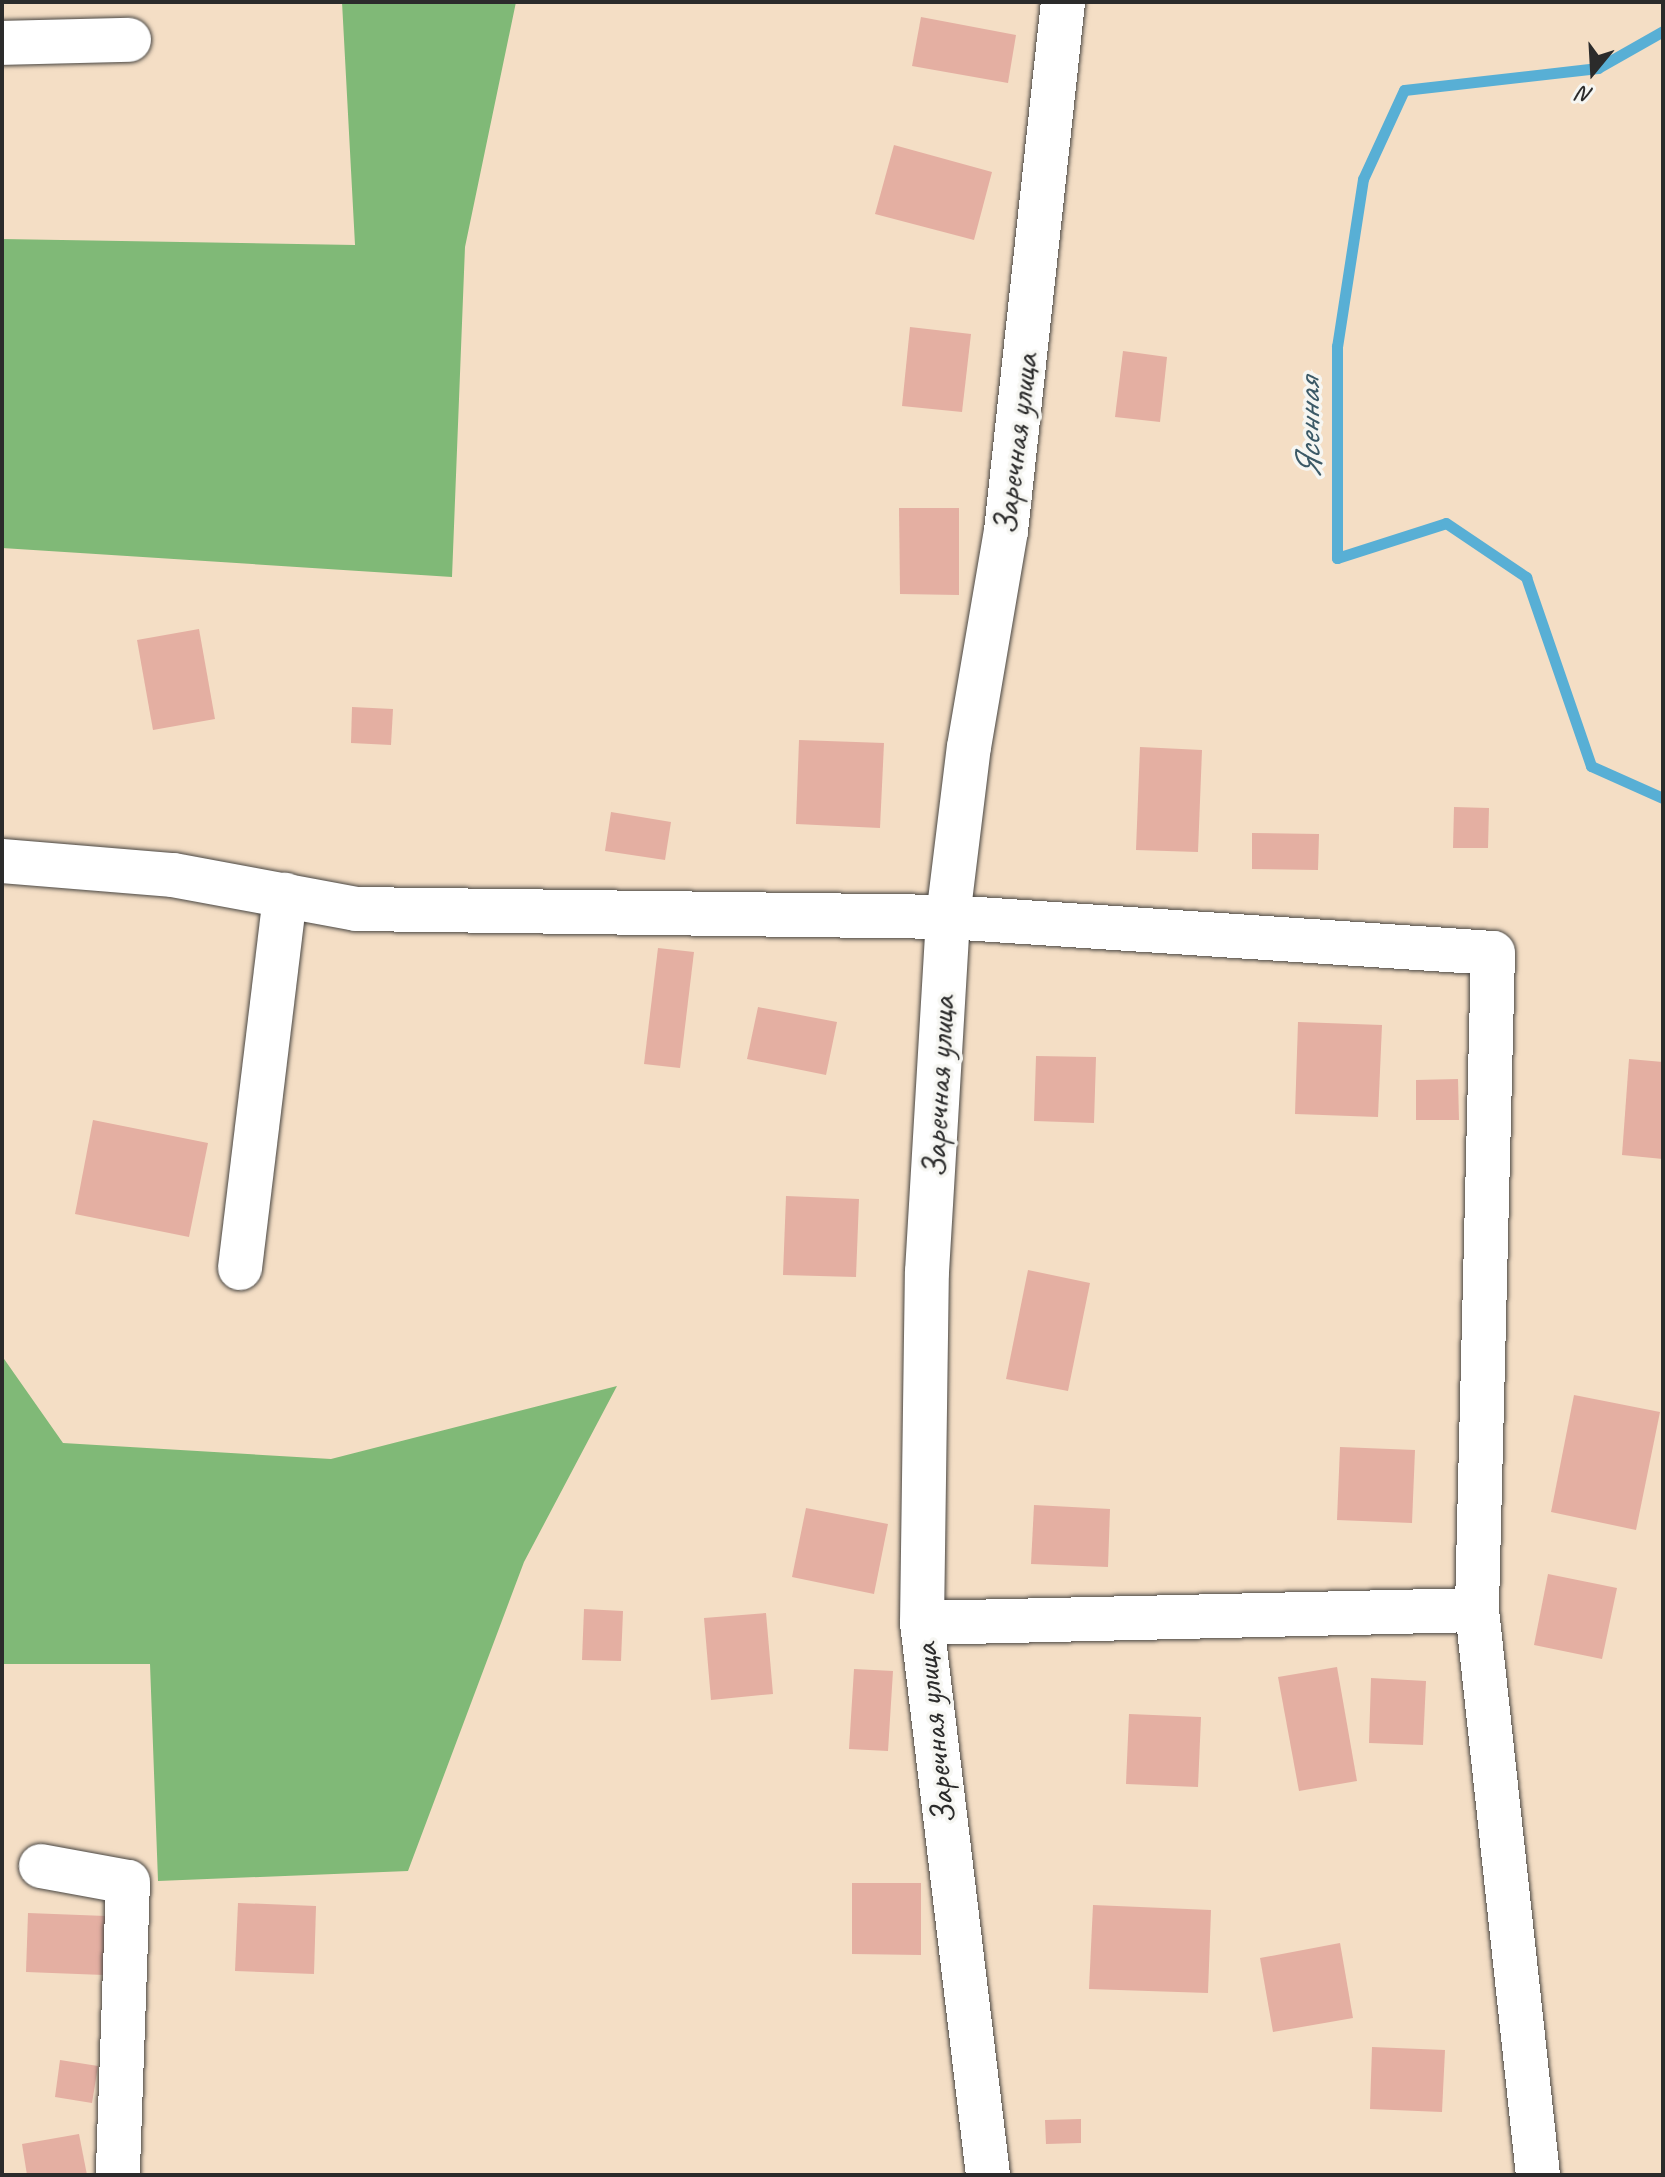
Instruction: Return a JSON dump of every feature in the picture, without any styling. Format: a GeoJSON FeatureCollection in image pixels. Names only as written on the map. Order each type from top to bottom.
{"type":"FeatureCollection","features":[{"type":"Feature","properties":{"kind":"street","name":"Заречная улица"},"geometry":{"type":"LineString","coordinates":[[988,2175],[922,1623],[927,1272],[948,917],[969,747],[1006,531],[1063,2]]}},
{"type":"Feature","properties":{"kind":"street"},"geometry":{"type":"LineString","coordinates":[[2,43],[129,40]]}},
{"type":"Feature","properties":{"kind":"street"},"geometry":{"type":"LineString","coordinates":[[2,861],[173,875],[356,909],[948,917],[1493,953],[1477,1610],[1538,2175]]}},
{"type":"Feature","properties":{"kind":"street"},"geometry":{"type":"LineString","coordinates":[[240,1268],[285,895]]}},
{"type":"Feature","properties":{"kind":"street"},"geometry":{"type":"LineString","coordinates":[[922,1623],[1477,1610]]}},
{"type":"Feature","properties":{"kind":"street"},"geometry":{"type":"LineString","coordinates":[[41,1866],[128,1882],[118,2175]]}},
{"type":"Feature","properties":{"kind":"green space"},"geometry":{"type":"Polygon","coordinates":[[[342,2],[516,2],[465,247],[452,577],[2,548],[2,239],[355,245],[342,2]]]}},
{"type":"Feature","properties":{"kind":"green space"},"geometry":{"type":"Polygon","coordinates":[[[2,1356],[63,1443],[331,1459],[617,1386],[524,1562],[408,1871],[158,1881],[150,1664],[2,1664],[2,1356]]]}},
{"type":"Feature","properties":{"kind":"building"},"geometry":{"type":"Polygon","coordinates":[[[921,17],[1016,35],[1008,83],[912,66],[921,17]]]}},
{"type":"Feature","properties":{"kind":"building"},"geometry":{"type":"Polygon","coordinates":[[[894,145],[992,172],[974,240],[875,214],[894,145]]]}},
{"type":"Feature","properties":{"kind":"building"},"geometry":{"type":"Polygon","coordinates":[[[910,327],[971,334],[962,412],[902,406],[910,327]]]}},
{"type":"Feature","properties":{"kind":"building"},"geometry":{"type":"Polygon","coordinates":[[[1123,351],[1167,357],[1160,422],[1115,417],[1123,351]]]}},
{"type":"Feature","properties":{"kind":"building"},"geometry":{"type":"Polygon","coordinates":[[[899,508],[959,508],[959,595],[900,594],[899,508]]]}},
{"type":"Feature","properties":{"kind":"building"},"geometry":{"type":"Polygon","coordinates":[[[199,629],[215,719],[153,730],[137,640],[199,629]]]}},
{"type":"Feature","properties":{"kind":"building"},"geometry":{"type":"Polygon","coordinates":[[[352,707],[393,709],[391,745],[351,743],[352,707]]]}},
{"type":"Feature","properties":{"kind":"building"},"geometry":{"type":"Polygon","coordinates":[[[799,740],[884,743],[880,828],[796,824],[799,740]]]}},
{"type":"Feature","properties":{"kind":"building"},"geometry":{"type":"Polygon","coordinates":[[[1140,747],[1202,750],[1198,852],[1136,850],[1140,747]]]}},
{"type":"Feature","properties":{"kind":"building"},"geometry":{"type":"Polygon","coordinates":[[[1454,807],[1489,808],[1488,848],[1453,848],[1454,807]]]}},
{"type":"Feature","properties":{"kind":"building"},"geometry":{"type":"Polygon","coordinates":[[[611,812],[671,822],[665,860],[605,851],[611,812]]]}},
{"type":"Feature","properties":{"kind":"building"},"geometry":{"type":"Polygon","coordinates":[[[1252,833],[1319,834],[1318,870],[1252,869],[1252,833]]]}},
{"type":"Feature","properties":{"kind":"building"},"geometry":{"type":"Polygon","coordinates":[[[658,948],[694,952],[680,1068],[644,1064],[658,948]]]}},
{"type":"Feature","properties":{"kind":"building"},"geometry":{"type":"Polygon","coordinates":[[[758,1007],[837,1022],[826,1075],[747,1059],[758,1007]]]}},
{"type":"Feature","properties":{"kind":"building"},"geometry":{"type":"Polygon","coordinates":[[[1298,1022],[1382,1025],[1378,1117],[1295,1114],[1298,1022]]]}},
{"type":"Feature","properties":{"kind":"building"},"geometry":{"type":"Polygon","coordinates":[[[1036,1056],[1096,1057],[1094,1123],[1034,1121],[1036,1056]]]}},
{"type":"Feature","properties":{"kind":"building"},"geometry":{"type":"Polygon","coordinates":[[[1629,1059],[1663,1062],[1663,1159],[1622,1155],[1629,1059]]]}},
{"type":"Feature","properties":{"kind":"building"},"geometry":{"type":"Polygon","coordinates":[[[1458,1079],[1459,1120],[1416,1120],[1416,1080],[1458,1079]]]}},
{"type":"Feature","properties":{"kind":"building"},"geometry":{"type":"Polygon","coordinates":[[[93,1120],[208,1143],[189,1237],[75,1214],[93,1120]]]}},
{"type":"Feature","properties":{"kind":"building"},"geometry":{"type":"Polygon","coordinates":[[[786,1196],[859,1199],[856,1277],[783,1275],[786,1196]]]}},
{"type":"Feature","properties":{"kind":"building"},"geometry":{"type":"Polygon","coordinates":[[[1028,1270],[1090,1283],[1068,1391],[1006,1379],[1028,1270]]]}},
{"type":"Feature","properties":{"kind":"building"},"geometry":{"type":"Polygon","coordinates":[[[1574,1395],[1660,1412],[1636,1530],[1551,1512],[1574,1395]]]}},
{"type":"Feature","properties":{"kind":"building"},"geometry":{"type":"Polygon","coordinates":[[[1340,1447],[1415,1450],[1412,1523],[1337,1520],[1340,1447]]]}},
{"type":"Feature","properties":{"kind":"building"},"geometry":{"type":"Polygon","coordinates":[[[1034,1505],[1110,1509],[1108,1567],[1031,1564],[1034,1505]]]}},
{"type":"Feature","properties":{"kind":"building"},"geometry":{"type":"Polygon","coordinates":[[[806,1508],[888,1524],[874,1594],[792,1577],[806,1508]]]}},
{"type":"Feature","properties":{"kind":"building"},"geometry":{"type":"Polygon","coordinates":[[[1548,1574],[1617,1588],[1602,1659],[1534,1645],[1548,1574]]]}},
{"type":"Feature","properties":{"kind":"building"},"geometry":{"type":"Polygon","coordinates":[[[584,1609],[623,1611],[621,1661],[582,1660],[584,1609]]]}},
{"type":"Feature","properties":{"kind":"building"},"geometry":{"type":"Polygon","coordinates":[[[766,1613],[773,1694],[711,1700],[704,1618],[766,1613]]]}},
{"type":"Feature","properties":{"kind":"building"},"geometry":{"type":"Polygon","coordinates":[[[1337,1667],[1357,1781],[1299,1791],[1278,1677],[1337,1667]]]}},
{"type":"Feature","properties":{"kind":"building"},"geometry":{"type":"Polygon","coordinates":[[[854,1669],[893,1671],[888,1751],[849,1749],[854,1669]]]}},
{"type":"Feature","properties":{"kind":"building"},"geometry":{"type":"Polygon","coordinates":[[[1371,1678],[1426,1681],[1423,1745],[1369,1743],[1371,1678]]]}},
{"type":"Feature","properties":{"kind":"building"},"geometry":{"type":"Polygon","coordinates":[[[1129,1714],[1201,1717],[1198,1787],[1126,1784],[1129,1714]]]}},
{"type":"Feature","properties":{"kind":"building"},"geometry":{"type":"Polygon","coordinates":[[[852,1883],[921,1883],[921,1955],[852,1954],[852,1883]]]}},
{"type":"Feature","properties":{"kind":"building"},"geometry":{"type":"Polygon","coordinates":[[[238,1903],[316,1906],[314,1974],[235,1971],[238,1903]]]}},
{"type":"Feature","properties":{"kind":"building"},"geometry":{"type":"Polygon","coordinates":[[[1093,1905],[1211,1910],[1208,1993],[1089,1989],[1093,1905]]]}},
{"type":"Feature","properties":{"kind":"building"},"geometry":{"type":"Polygon","coordinates":[[[28,1913],[106,1916],[104,1975],[26,1972],[28,1913]]]}},
{"type":"Feature","properties":{"kind":"building"},"geometry":{"type":"Polygon","coordinates":[[[1340,1943],[1353,2018],[1273,2032],[1260,1958],[1340,1943]]]}},
{"type":"Feature","properties":{"kind":"building"},"geometry":{"type":"Polygon","coordinates":[[[1372,2047],[1445,2050],[1442,2112],[1370,2109],[1372,2047]]]}},
{"type":"Feature","properties":{"kind":"building"},"geometry":{"type":"Polygon","coordinates":[[[60,2060],[98,2066],[92,2103],[55,2097],[60,2060]]]}},
{"type":"Feature","properties":{"kind":"building"},"geometry":{"type":"Polygon","coordinates":[[[1081,2119],[1081,2143],[1046,2144],[1045,2120],[1081,2119]]]}},
{"type":"Feature","properties":{"kind":"building"},"geometry":{"type":"Polygon","coordinates":[[[79,2134],[87,2175],[27,2175],[22,2144],[79,2134]]]}},
{"type":"Feature","properties":{"kind":"waterway","name":"Ясенная"},"geometry":{"type":"LineString","coordinates":[[1663,31],[1598,68],[1404,90],[1363,179],[1337,346],[1337,558],[1446,523],[1526,577],[1591,766],[1663,798]]}}]}
